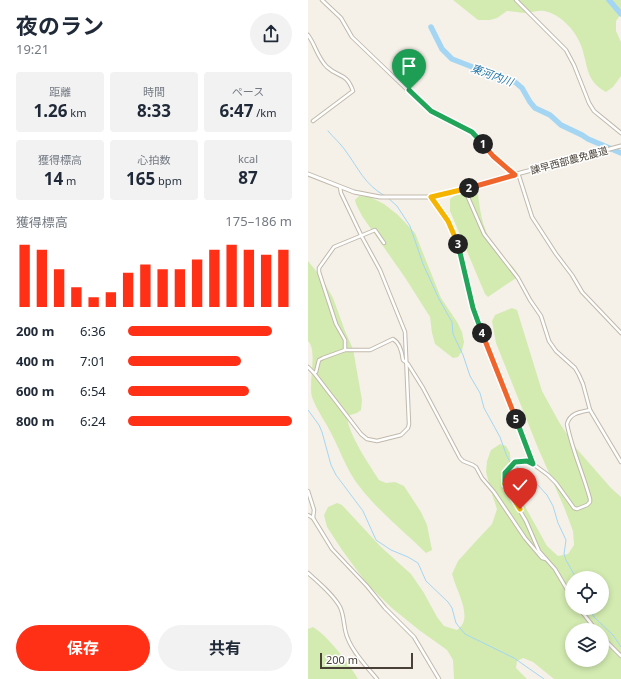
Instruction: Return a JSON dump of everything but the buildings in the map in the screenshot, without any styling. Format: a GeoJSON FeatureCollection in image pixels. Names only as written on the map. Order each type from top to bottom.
{"type":"FeatureCollection","features":[{"type":"Feature","properties":{"kind":"street"},"geometry":{"type":"LineString","coordinates":[[322,0],[341,18],[352,37],[424,106],[472,132],[481,140],[493,156],[515,175],[519,176],[532,217],[556,254],[572,275],[582,292],[621,333]]}},
{"type":"Feature","properties":{"kind":"street"},"geometry":{"type":"LineString","coordinates":[[516,0],[539,21],[566,50],[574,65],[589,103],[594,111],[621,133]]}},
{"type":"Feature","properties":{"kind":"street"},"geometry":{"type":"LineString","coordinates":[[308,35],[319,59],[328,68],[344,76],[353,91],[313,122]]}},
{"type":"Feature","properties":{"kind":"street","name":"諫早西部農免農道"},"geometry":{"type":"LineString","coordinates":[[308,174],[340,187],[380,197],[431,197],[463,190],[621,146]]}},
{"type":"Feature","properties":{"kind":"street"},"geometry":{"type":"LineString","coordinates":[[308,367],[361,434],[367,438],[377,441],[402,435],[408,428],[405,332],[380,270],[361,235],[341,193],[340,187]]}},
{"type":"Feature","properties":{"kind":"street"},"geometry":{"type":"LineString","coordinates":[[463,190],[467,195],[484,234],[518,278],[541,316],[549,340],[556,351],[575,368],[583,384],[590,410],[621,462]]}},
{"type":"Feature","properties":{"kind":"street"},"geometry":{"type":"LineString","coordinates":[[431,197],[448,221],[455,235],[477,322],[533,464]]}},
{"type":"Feature","properties":{"kind":"street"},"geometry":{"type":"LineString","coordinates":[[345,350],[345,340],[336,324],[321,279],[319,268],[334,247],[361,235],[375,230],[384,243]]}},
{"type":"Feature","properties":{"kind":"street"},"geometry":{"type":"LineString","coordinates":[[314,373],[316,372],[319,360],[323,358],[345,350],[370,350],[393,339],[398,344],[403,360],[408,364],[423,388],[462,461],[476,467],[482,478],[494,492],[525,538],[542,558],[546,559]]}},
{"type":"Feature","properties":{"kind":"street"},"geometry":{"type":"LineString","coordinates":[[565,586],[555,570],[539,551],[526,521],[505,483],[505,473],[515,462],[527,461],[548,475],[556,483],[574,508],[577,509],[587,505],[590,502],[590,499],[583,473],[578,465],[567,424],[571,416],[576,413],[590,410]]}},
{"type":"Feature","properties":{"kind":"street"},"geometry":{"type":"LineString","coordinates":[[308,491],[314,510],[313,518]]}},
{"type":"Feature","properties":{"kind":"street"},"geometry":{"type":"LineString","coordinates":[[308,515],[313,518],[332,549],[367,586],[385,608],[414,637],[439,679]]}},
{"type":"Feature","properties":{"kind":"street"},"geometry":{"type":"LineString","coordinates":[[308,573],[339,605],[348,640],[376,679]]}},
{"type":"Feature","properties":{"kind":"street"},"geometry":{"type":"LineString","coordinates":[[584,615],[591,623]]}},
{"type":"Feature","properties":{"kind":"street"},"geometry":{"type":"LineString","coordinates":[[609,645],[621,656]]}},
{"type":"Feature","properties":{"kind":"green space"},"geometry":{"type":"Polygon","coordinates":[[[453,0],[621,0],[621,14],[616,21],[616,31],[621,42],[621,76],[613,87],[606,92],[599,88],[591,78],[580,42],[568,25],[550,13],[544,11],[525,13],[507,11],[497,18],[490,20],[478,20],[453,0]]]}},
{"type":"Feature","properties":{"kind":"green space"},"geometry":{"type":"Polygon","coordinates":[[[474,190],[478,193],[480,209],[486,232],[501,255],[519,276],[488,297],[485,294],[450,211],[450,199],[457,194],[474,190]]]}},
{"type":"Feature","properties":{"kind":"green space"},"geometry":{"type":"Polygon","coordinates":[[[359,196],[370,197],[384,204],[398,215],[415,233],[441,298],[462,332],[464,342],[462,351],[458,357],[453,358],[435,344],[430,317],[406,279],[362,216],[355,200],[359,196]]]}},
{"type":"Feature","properties":{"kind":"green space"},"geometry":{"type":"Polygon","coordinates":[[[308,261],[321,277],[333,298],[353,349],[362,400],[361,410],[347,416],[351,431],[379,480],[386,483],[395,482],[404,486],[421,512],[427,525],[432,550],[426,553],[366,495],[359,486],[314,402],[311,391],[313,359],[311,346],[308,341],[308,261]]]}},
{"type":"Feature","properties":{"kind":"green space"},"geometry":{"type":"Polygon","coordinates":[[[512,308],[517,310],[542,391],[559,422],[576,448],[611,488],[621,497],[621,679],[554,679],[533,662],[523,658],[517,661],[516,668],[527,679],[454,679],[453,660],[447,650],[393,609],[367,584],[327,527],[324,515],[328,507],[337,503],[342,505],[381,547],[411,574],[444,626],[457,630],[463,623],[464,612],[461,598],[452,574],[458,561],[492,524],[497,509],[486,472],[487,461],[491,450],[500,444],[506,446],[510,453],[512,483],[547,546],[558,556],[568,554],[574,545],[573,531],[496,343],[492,321],[495,315],[512,308]]]}},
{"type":"Feature","properties":{"kind":"green space"},"geometry":{"type":"Polygon","coordinates":[[[313,627],[331,643],[344,658],[358,679],[308,679],[308,629],[313,627]]]}},
{"type":"Feature","properties":{"kind":"waterway"},"geometry":{"type":"LineString","coordinates":[[609,0],[621,14]]}},
{"type":"Feature","properties":{"kind":"waterway","name":"東河内川"},"geometry":{"type":"LineString","coordinates":[[431,27],[442,49],[452,59],[475,68],[485,74],[515,82],[522,88],[535,108],[550,115],[561,125],[588,139],[621,153]]}},
{"type":"Feature","properties":{"kind":"waterway"},"geometry":{"type":"LineString","coordinates":[[328,131],[343,147],[362,176],[385,196]]}},
{"type":"Feature","properties":{"kind":"waterway"},"geometry":{"type":"LineString","coordinates":[[388,198],[397,206],[410,226],[423,264],[439,299],[452,322],[453,334],[463,355],[470,376],[480,393],[484,408],[500,437],[510,462],[535,482],[547,495],[553,506],[558,523],[566,540],[564,554],[572,571]]}},
{"type":"Feature","properties":{"kind":"waterway"},"geometry":{"type":"LineString","coordinates":[[308,410],[319,425],[331,465],[336,475],[363,511],[376,540],[391,550],[418,563],[426,581],[448,602],[452,608],[456,623],[465,634],[514,658],[544,679]]}},
{"type":"Feature","properties":{"kind":"waterway"},"geometry":{"type":"LineString","coordinates":[[593,615],[613,635],[621,647]]}},
{"type":"Feature","properties":{"kind":"route"},"geometry":{"type":"LineString","coordinates":[[409,90],[424,106],[431,111],[477,136],[493,156],[515,175],[463,190],[431,197],[448,221],[455,235],[477,322],[533,464],[520,460],[515,462],[507,469],[505,473],[504,478],[507,489],[520,509]]}}]}
